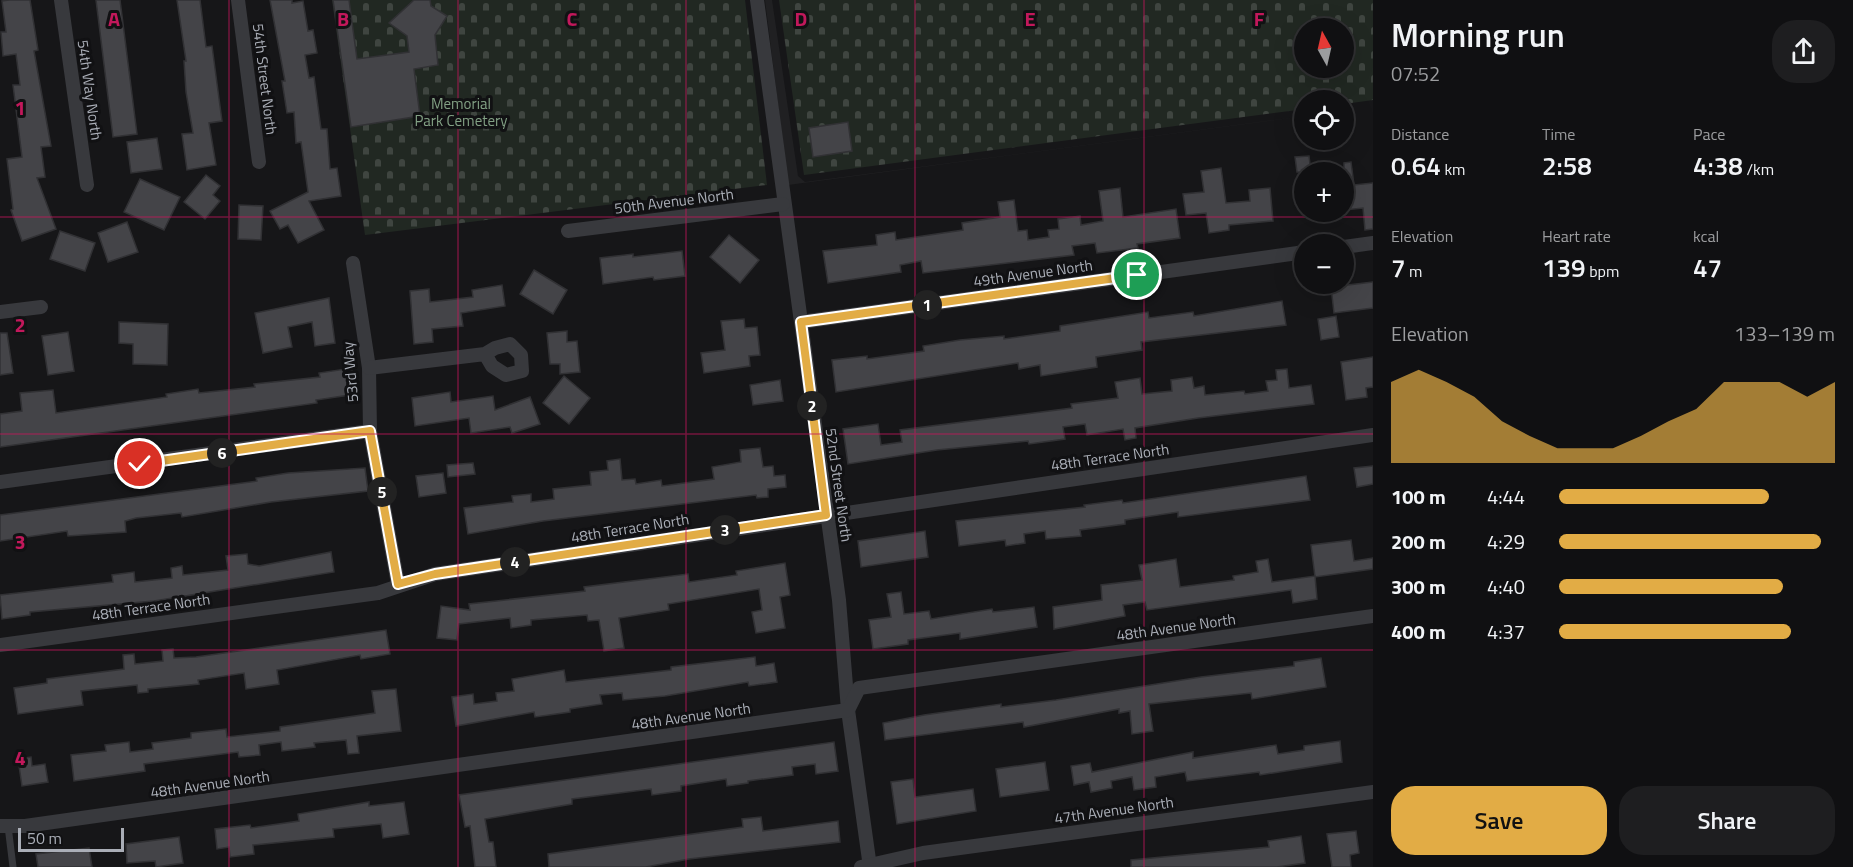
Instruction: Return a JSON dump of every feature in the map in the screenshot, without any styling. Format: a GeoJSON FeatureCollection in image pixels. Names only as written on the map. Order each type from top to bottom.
{"type":"FeatureCollection","features":[{"type":"Feature","properties":{"kind":"street","name":"54th Way North"},"geometry":{"type":"LineString","coordinates":[[61,0],[87,185]]}},
{"type":"Feature","properties":{"kind":"street","name":"54th Street North"},"geometry":{"type":"LineString","coordinates":[[238,0],[259,162]]}},
{"type":"Feature","properties":{"kind":"street","name":"52nd Street North"},"geometry":{"type":"LineString","coordinates":[[757,0],[783,204],[839,600],[848,710],[867,867]]}},
{"type":"Feature","properties":{"kind":"street","name":"50th Avenue North"},"geometry":{"type":"LineString","coordinates":[[568,231],[783,204]]}},
{"type":"Feature","properties":{"kind":"street"},"geometry":{"type":"LineString","coordinates":[[1354,246],[1373,243]]}},
{"type":"Feature","properties":{"kind":"street","name":"49th Avenue North"},"geometry":{"type":"LineString","coordinates":[[801,322],[1294,254]]}},
{"type":"Feature","properties":{"kind":"street","name":"53rd Way"},"geometry":{"type":"LineString","coordinates":[[353,263],[369,368],[370,431],[398,584]]}},
{"type":"Feature","properties":{"kind":"street"},"geometry":{"type":"LineString","coordinates":[[0,312],[41,307]]}},
{"type":"Feature","properties":{"kind":"street"},"geometry":{"type":"LineString","coordinates":[[369,368],[484,354]]}},
{"type":"Feature","properties":{"kind":"street"},"geometry":{"type":"LineString","coordinates":[[0,482],[370,431]]}},
{"type":"Feature","properties":{"kind":"street","name":"48th Terrace North"},"geometry":{"type":"LineString","coordinates":[[0,645],[378,592],[435,574],[1373,435]]}},
{"type":"Feature","properties":{"kind":"street","name":"48th Avenue North"},"geometry":{"type":"LineString","coordinates":[[4,826],[25,826],[848,710],[859,688],[1373,616]]}},
{"type":"Feature","properties":{"kind":"street","name":"47th Avenue North"},"geometry":{"type":"LineString","coordinates":[[867,867],[923,853],[1373,792]]}},
{"type":"Feature","properties":{"kind":"lane"},"geometry":{"type":"LineString","coordinates":[[4,826],[13,867]]}},
{"type":"Feature","properties":{"kind":"shaded area"},"geometry":{"type":"Polygon","coordinates":[[[765,0],[772,0],[798,176],[805,182],[1294,117],[1294,117],[788,185],[765,0]]]}},
{"type":"Feature","properties":{"kind":"green space","name":"Memorial Park Cemetery"},"geometry":{"type":"Polygon","coordinates":[[[332,0],[745,0],[767,185],[365,235],[332,0]]]}},
{"type":"Feature","properties":{"kind":"green space"},"geometry":{"type":"Polygon","coordinates":[[[779,0],[1373,0],[1373,100],[1354,103],[1354,90],[1294,90],[1294,110],[804,175],[779,0]]]}},
{"type":"Feature","properties":{"kind":"building"},"geometry":{"type":"Polygon","coordinates":[[[30,0],[38,50],[34,51],[51,146],[41,147],[45,177],[37,178],[56,229],[22,241],[11,210],[13,209],[7,159],[22,157],[13,85],[20,85],[16,54],[3,56],[1,32],[6,32],[2,1],[30,0]]]}},
{"type":"Feature","properties":{"kind":"building"},"geometry":{"type":"Polygon","coordinates":[[[96,0],[120,0],[137,134],[113,137],[96,0]]]}},
{"type":"Feature","properties":{"kind":"building"},"geometry":{"type":"Polygon","coordinates":[[[177,0],[200,0],[206,47],[212,46],[222,121],[209,123],[216,165],[187,170],[182,134],[193,133],[186,92],[184,61],[186,61],[177,0]]]}},
{"type":"Feature","properties":{"kind":"building"},"geometry":{"type":"Polygon","coordinates":[[[270,0],[292,0],[292,3],[303,1],[308,31],[313,30],[317,53],[305,55],[309,78],[314,77],[321,129],[327,129],[330,169],[337,168],[341,196],[309,201],[324,230],[298,243],[288,225],[280,229],[270,211],[308,192],[301,142],[296,143],[294,112],[287,113],[282,81],[285,81],[270,0]]]}},
{"type":"Feature","properties":{"kind":"building"},"geometry":{"type":"Polygon","coordinates":[[[333,0],[349,0],[357,59],[409,52],[407,36],[389,23],[414,0],[430,0],[431,6],[447,16],[435,35],[438,65],[414,69],[420,116],[351,127],[333,0]]]}},
{"type":"Feature","properties":{"kind":"building"},"geometry":{"type":"Polygon","coordinates":[[[848,122],[852,151],[813,157],[809,128],[848,122]]]}},
{"type":"Feature","properties":{"kind":"building"},"geometry":{"type":"Polygon","coordinates":[[[157,138],[162,169],[131,173],[127,142],[157,138]]]}},
{"type":"Feature","properties":{"kind":"building"},"geometry":{"type":"Polygon","coordinates":[[[1309,156],[1310,162],[1296,162],[1295,157],[1309,156]]]}},
{"type":"Feature","properties":{"kind":"building"},"geometry":{"type":"Polygon","coordinates":[[[1221,168],[1226,203],[1250,201],[1249,190],[1270,188],[1273,221],[1229,225],[1229,230],[1209,233],[1206,213],[1186,215],[1183,194],[1204,192],[1201,171],[1221,168]]]}},
{"type":"Feature","properties":{"kind":"building"},"geometry":{"type":"Polygon","coordinates":[[[206,175],[220,186],[213,195],[220,201],[205,219],[184,202],[206,175]]]}},
{"type":"Feature","properties":{"kind":"building"},"geometry":{"type":"Polygon","coordinates":[[[140,179],[180,197],[164,230],[124,212],[140,179]]]}},
{"type":"Feature","properties":{"kind":"building"},"geometry":{"type":"Polygon","coordinates":[[[1373,183],[1373,229],[1365,230],[1363,208],[1354,209],[1354,185],[1373,183]]]}},
{"type":"Feature","properties":{"kind":"building"},"geometry":{"type":"Polygon","coordinates":[[[1120,188],[1123,217],[1176,209],[1180,238],[1137,244],[1138,248],[1097,253],[1095,243],[1072,246],[1074,255],[923,273],[921,261],[900,265],[901,272],[828,283],[823,251],[877,245],[876,235],[895,232],[896,240],[963,230],[962,223],[1000,217],[998,202],[1014,200],[1018,231],[1027,230],[1028,240],[1049,237],[1048,230],[1059,229],[1058,219],[1080,216],[1081,225],[1103,221],[1099,191],[1120,188]]]}},
{"type":"Feature","properties":{"kind":"building"},"geometry":{"type":"Polygon","coordinates":[[[239,205],[263,206],[261,240],[238,239],[239,205]]]}},
{"type":"Feature","properties":{"kind":"building"},"geometry":{"type":"Polygon","coordinates":[[[127,222],[138,252],[108,262],[98,233],[127,222]]]}},
{"type":"Feature","properties":{"kind":"building"},"geometry":{"type":"Polygon","coordinates":[[[60,231],[95,243],[85,271],[50,259],[60,231]]]}},
{"type":"Feature","properties":{"kind":"building"},"geometry":{"type":"Polygon","coordinates":[[[729,235],[759,260],[740,283],[710,257],[729,235]]]}},
{"type":"Feature","properties":{"kind":"building"},"geometry":{"type":"Polygon","coordinates":[[[682,251],[685,276],[654,280],[653,277],[603,284],[600,258],[633,254],[633,257],[682,251]]]}},
{"type":"Feature","properties":{"kind":"building"},"geometry":{"type":"Polygon","coordinates":[[[534,270],[567,290],[553,314],[520,294],[534,270]]]}},
{"type":"Feature","properties":{"kind":"building"},"geometry":{"type":"Polygon","coordinates":[[[1373,282],[1373,308],[1334,313],[1332,294],[1354,294],[1354,284],[1373,282]]]}},
{"type":"Feature","properties":{"kind":"building"},"geometry":{"type":"Polygon","coordinates":[[[502,285],[505,306],[461,313],[463,326],[432,329],[433,342],[414,344],[410,291],[429,289],[430,302],[473,297],[472,290],[502,285]]]}},
{"type":"Feature","properties":{"kind":"building"},"geometry":{"type":"Polygon","coordinates":[[[329,298],[335,343],[315,346],[312,322],[288,327],[292,347],[263,353],[255,313],[329,298]]]}},
{"type":"Feature","properties":{"kind":"building"},"geometry":{"type":"Polygon","coordinates":[[[1282,301],[1286,325],[1141,342],[1142,350],[1096,357],[1097,367],[1041,376],[1040,365],[1019,369],[1018,363],[836,392],[832,360],[867,356],[867,359],[924,351],[923,346],[960,340],[1004,336],[1004,339],[1060,331],[1060,326],[1148,312],[1149,318],[1193,312],[1194,316],[1282,301]]]}},
{"type":"Feature","properties":{"kind":"building"},"geometry":{"type":"Polygon","coordinates":[[[1336,316],[1339,337],[1321,340],[1318,319],[1336,316]]]}},
{"type":"Feature","properties":{"kind":"building"},"geometry":{"type":"Polygon","coordinates":[[[744,319],[745,328],[757,327],[760,355],[749,356],[750,366],[704,373],[701,353],[725,350],[721,321],[744,319]]]}},
{"type":"Feature","properties":{"kind":"building"},"geometry":{"type":"Polygon","coordinates":[[[119,322],[168,324],[167,365],[133,364],[133,344],[119,343],[119,322]]]}},
{"type":"Feature","properties":{"kind":"building"},"geometry":{"type":"Polygon","coordinates":[[[567,331],[567,342],[577,341],[580,372],[560,374],[560,364],[550,364],[547,333],[567,331]]]}},
{"type":"Feature","properties":{"kind":"building"},"geometry":{"type":"Polygon","coordinates":[[[68,332],[74,371],[48,375],[42,336],[68,332]]]}},
{"type":"Feature","properties":{"kind":"building"},"geometry":{"type":"Polygon","coordinates":[[[0,333],[7,333],[13,373],[0,375],[0,333]]]}},
{"type":"Feature","properties":{"kind":"building"},"geometry":{"type":"Polygon","coordinates":[[[1373,357],[1373,387],[1366,388],[1367,397],[1346,400],[1341,362],[1373,357]]]}},
{"type":"Feature","properties":{"kind":"building"},"geometry":{"type":"Polygon","coordinates":[[[352,368],[356,394],[316,400],[317,403],[0,447],[0,414],[22,411],[20,393],[53,390],[56,413],[167,397],[166,394],[198,389],[199,393],[255,387],[254,384],[320,377],[319,373],[352,368]]]}},
{"type":"Feature","properties":{"kind":"building"},"geometry":{"type":"Polygon","coordinates":[[[1287,369],[1289,388],[1311,385],[1314,404],[1135,428],[1136,438],[1125,440],[1123,429],[1087,435],[1085,424],[1063,427],[1065,439],[1029,444],[1028,441],[937,450],[848,464],[843,429],[878,424],[881,445],[902,442],[900,430],[1072,408],[1071,404],[1118,398],[1115,382],[1140,378],[1142,394],[1172,391],[1171,380],[1192,377],[1194,388],[1204,386],[1205,395],[1244,391],[1245,394],[1268,391],[1266,381],[1277,380],[1276,370],[1287,369]]]}},
{"type":"Feature","properties":{"kind":"building"},"geometry":{"type":"Polygon","coordinates":[[[564,376],[590,398],[569,424],[543,403],[564,376]]]}},
{"type":"Feature","properties":{"kind":"building"},"geometry":{"type":"Polygon","coordinates":[[[780,380],[783,401],[753,405],[750,385],[780,380]]]}},
{"type":"Feature","properties":{"kind":"building"},"geometry":{"type":"Polygon","coordinates":[[[450,392],[451,402],[493,396],[495,410],[530,397],[540,424],[512,433],[510,427],[471,433],[469,418],[415,426],[412,398],[450,392]]]}},
{"type":"Feature","properties":{"kind":"building"},"geometry":{"type":"Polygon","coordinates":[[[760,448],[763,467],[773,466],[774,476],[785,475],[786,487],[768,489],[768,497],[757,498],[756,495],[543,521],[468,534],[464,508],[513,502],[512,496],[531,494],[531,502],[554,499],[553,489],[591,485],[590,472],[608,470],[607,461],[620,459],[622,480],[635,479],[636,484],[661,480],[662,486],[714,479],[712,467],[741,462],[740,450],[760,448]]]}},
{"type":"Feature","properties":{"kind":"building"},"geometry":{"type":"Polygon","coordinates":[[[473,463],[475,474],[448,477],[447,465],[473,463]]]}},
{"type":"Feature","properties":{"kind":"building"},"geometry":{"type":"Polygon","coordinates":[[[1373,466],[1373,484],[1357,487],[1354,468],[1373,466]]]}},
{"type":"Feature","properties":{"kind":"building"},"geometry":{"type":"Polygon","coordinates":[[[365,468],[368,491],[271,502],[182,517],[181,513],[136,518],[125,521],[126,532],[68,536],[67,531],[0,541],[0,515],[257,481],[256,478],[288,473],[365,468]]]}},
{"type":"Feature","properties":{"kind":"building"},"geometry":{"type":"Polygon","coordinates":[[[443,473],[446,493],[419,497],[416,476],[443,473]]]}},
{"type":"Feature","properties":{"kind":"building"},"geometry":{"type":"Polygon","coordinates":[[[1306,476],[1310,500],[1178,517],[1178,512],[1125,520],[1125,524],[1080,530],[1081,536],[1046,539],[1045,531],[1024,534],[1025,543],[1006,546],[1005,540],[959,546],[956,521],[1085,507],[1084,505],[1122,500],[1123,503],[1306,476]]]}},
{"type":"Feature","properties":{"kind":"building"},"geometry":{"type":"Polygon","coordinates":[[[925,531],[928,557],[861,567],[858,541],[925,531]]]}},
{"type":"Feature","properties":{"kind":"building"},"geometry":{"type":"Polygon","coordinates":[[[1351,540],[1354,561],[1373,558],[1373,569],[1315,577],[1311,545],[1351,540]]]}},
{"type":"Feature","properties":{"kind":"building"},"geometry":{"type":"Polygon","coordinates":[[[331,552],[334,572],[154,601],[30,612],[30,615],[2,619],[0,595],[113,582],[112,575],[134,572],[135,582],[172,578],[171,568],[182,566],[183,575],[228,570],[226,556],[247,554],[248,564],[259,566],[331,552]]]}},
{"type":"Feature","properties":{"kind":"building"},"geometry":{"type":"Polygon","coordinates":[[[1176,559],[1180,587],[1234,580],[1233,576],[1258,572],[1256,561],[1268,559],[1272,582],[1315,576],[1317,599],[1293,603],[1291,590],[1147,610],[1145,602],[1123,605],[1125,616],[1054,629],[1053,607],[1102,600],[1101,585],[1142,580],[1139,565],[1176,559]]]}},
{"type":"Feature","properties":{"kind":"building"},"geometry":{"type":"Polygon","coordinates":[[[785,563],[790,595],[780,597],[785,628],[756,633],[752,612],[762,610],[759,589],[668,604],[669,610],[619,618],[624,648],[604,651],[599,620],[588,621],[587,615],[531,620],[531,625],[511,628],[510,618],[459,624],[457,640],[437,638],[441,606],[470,610],[469,604],[585,591],[584,587],[688,574],[689,582],[737,575],[736,571],[785,563]]]}},
{"type":"Feature","properties":{"kind":"building"},"geometry":{"type":"Polygon","coordinates":[[[901,592],[904,614],[929,611],[931,619],[992,609],[993,612],[1034,607],[1037,627],[960,639],[960,633],[908,640],[908,644],[873,649],[869,620],[891,617],[887,594],[901,592]]]}},
{"type":"Feature","properties":{"kind":"building"},"geometry":{"type":"Polygon","coordinates":[[[386,630],[390,654],[361,659],[360,655],[277,670],[279,684],[246,689],[244,673],[198,680],[199,684],[148,689],[148,692],[138,693],[137,685],[81,691],[83,705],[18,714],[14,688],[47,683],[47,679],[124,669],[123,655],[134,654],[135,664],[163,661],[162,650],[173,649],[174,658],[196,657],[386,630]]]}},
{"type":"Feature","properties":{"kind":"building"},"geometry":{"type":"Polygon","coordinates":[[[755,657],[756,666],[774,663],[777,682],[749,686],[748,682],[665,696],[623,700],[622,693],[600,695],[602,704],[570,709],[570,712],[535,717],[534,712],[456,726],[452,697],[473,694],[474,704],[497,701],[496,693],[514,691],[512,679],[564,670],[566,682],[671,670],[671,667],[755,657]]]}},
{"type":"Feature","properties":{"kind":"building"},"geometry":{"type":"Polygon","coordinates":[[[1321,658],[1326,687],[1252,699],[1251,693],[1149,704],[1153,731],[1132,734],[1130,711],[1119,713],[1119,709],[1024,727],[1023,722],[885,740],[883,723],[924,715],[1001,704],[1001,707],[1056,700],[1201,677],[1294,666],[1294,662],[1321,658]]]}},
{"type":"Feature","properties":{"kind":"building"},"geometry":{"type":"Polygon","coordinates":[[[396,689],[401,731],[357,736],[359,753],[348,754],[346,740],[314,743],[315,747],[282,751],[281,742],[259,745],[260,755],[239,757],[238,752],[144,764],[145,771],[74,781],[71,755],[106,751],[105,745],[129,742],[130,752],[153,749],[152,743],[191,738],[191,733],[226,729],[227,737],[280,731],[280,727],[375,713],[372,691],[396,689]]]}},
{"type":"Feature","properties":{"kind":"building"},"geometry":{"type":"Polygon","coordinates":[[[1340,741],[1342,762],[1260,775],[1259,772],[1187,781],[1185,772],[1155,777],[1156,787],[1134,790],[1132,777],[1111,781],[1112,788],[1091,792],[1089,782],[1074,785],[1071,766],[1090,763],[1092,772],[1193,752],[1193,758],[1276,745],[1278,754],[1304,750],[1304,746],[1340,741]]]}},
{"type":"Feature","properties":{"kind":"building"},"geometry":{"type":"Polygon","coordinates":[[[834,742],[838,771],[816,774],[815,764],[792,767],[793,775],[748,781],[748,783],[727,786],[726,779],[681,786],[681,791],[652,795],[651,789],[572,799],[572,804],[485,819],[489,842],[493,842],[496,867],[475,867],[470,826],[465,827],[459,795],[834,742]]]}},
{"type":"Feature","properties":{"kind":"building"},"geometry":{"type":"Polygon","coordinates":[[[31,757],[32,766],[45,764],[48,782],[22,786],[18,759],[31,757]]]}},
{"type":"Feature","properties":{"kind":"building"},"geometry":{"type":"Polygon","coordinates":[[[1045,762],[1049,790],[1000,797],[996,769],[1045,762]]]}},
{"type":"Feature","properties":{"kind":"building"},"geometry":{"type":"Polygon","coordinates":[[[913,779],[915,797],[973,789],[976,811],[897,824],[891,782],[913,779]]]}},
{"type":"Feature","properties":{"kind":"building"},"geometry":{"type":"Polygon","coordinates":[[[369,802],[369,806],[404,802],[409,834],[383,838],[381,824],[333,829],[334,837],[253,845],[254,854],[230,857],[229,847],[217,849],[215,829],[250,825],[251,828],[299,821],[298,814],[369,802]]]}},
{"type":"Feature","properties":{"kind":"building"},"geometry":{"type":"Polygon","coordinates":[[[761,817],[763,831],[838,821],[840,842],[689,859],[646,867],[549,867],[548,854],[743,827],[742,819],[761,817]]]}},
{"type":"Feature","properties":{"kind":"building"},"geometry":{"type":"Polygon","coordinates":[[[1356,831],[1359,853],[1350,855],[1351,867],[1332,867],[1327,834],[1356,831]]]}},
{"type":"Feature","properties":{"kind":"building"},"geometry":{"type":"Polygon","coordinates":[[[1301,836],[1305,863],[1277,867],[1131,867],[1131,860],[1269,847],[1268,841],[1301,836]]]}},
{"type":"Feature","properties":{"kind":"building"},"geometry":{"type":"Polygon","coordinates":[[[179,837],[183,863],[156,867],[155,861],[127,863],[126,844],[179,837]]]}},
{"type":"Feature","properties":{"kind":"building"},"geometry":{"type":"Polygon","coordinates":[[[89,848],[92,867],[38,867],[36,854],[89,848]]]}},
{"type":"Feature","properties":{"kind":"route"},"geometry":{"type":"LineString","coordinates":[[140,464],[370,431],[398,584],[435,574],[826,515],[801,322],[1137,275]]}}]}
